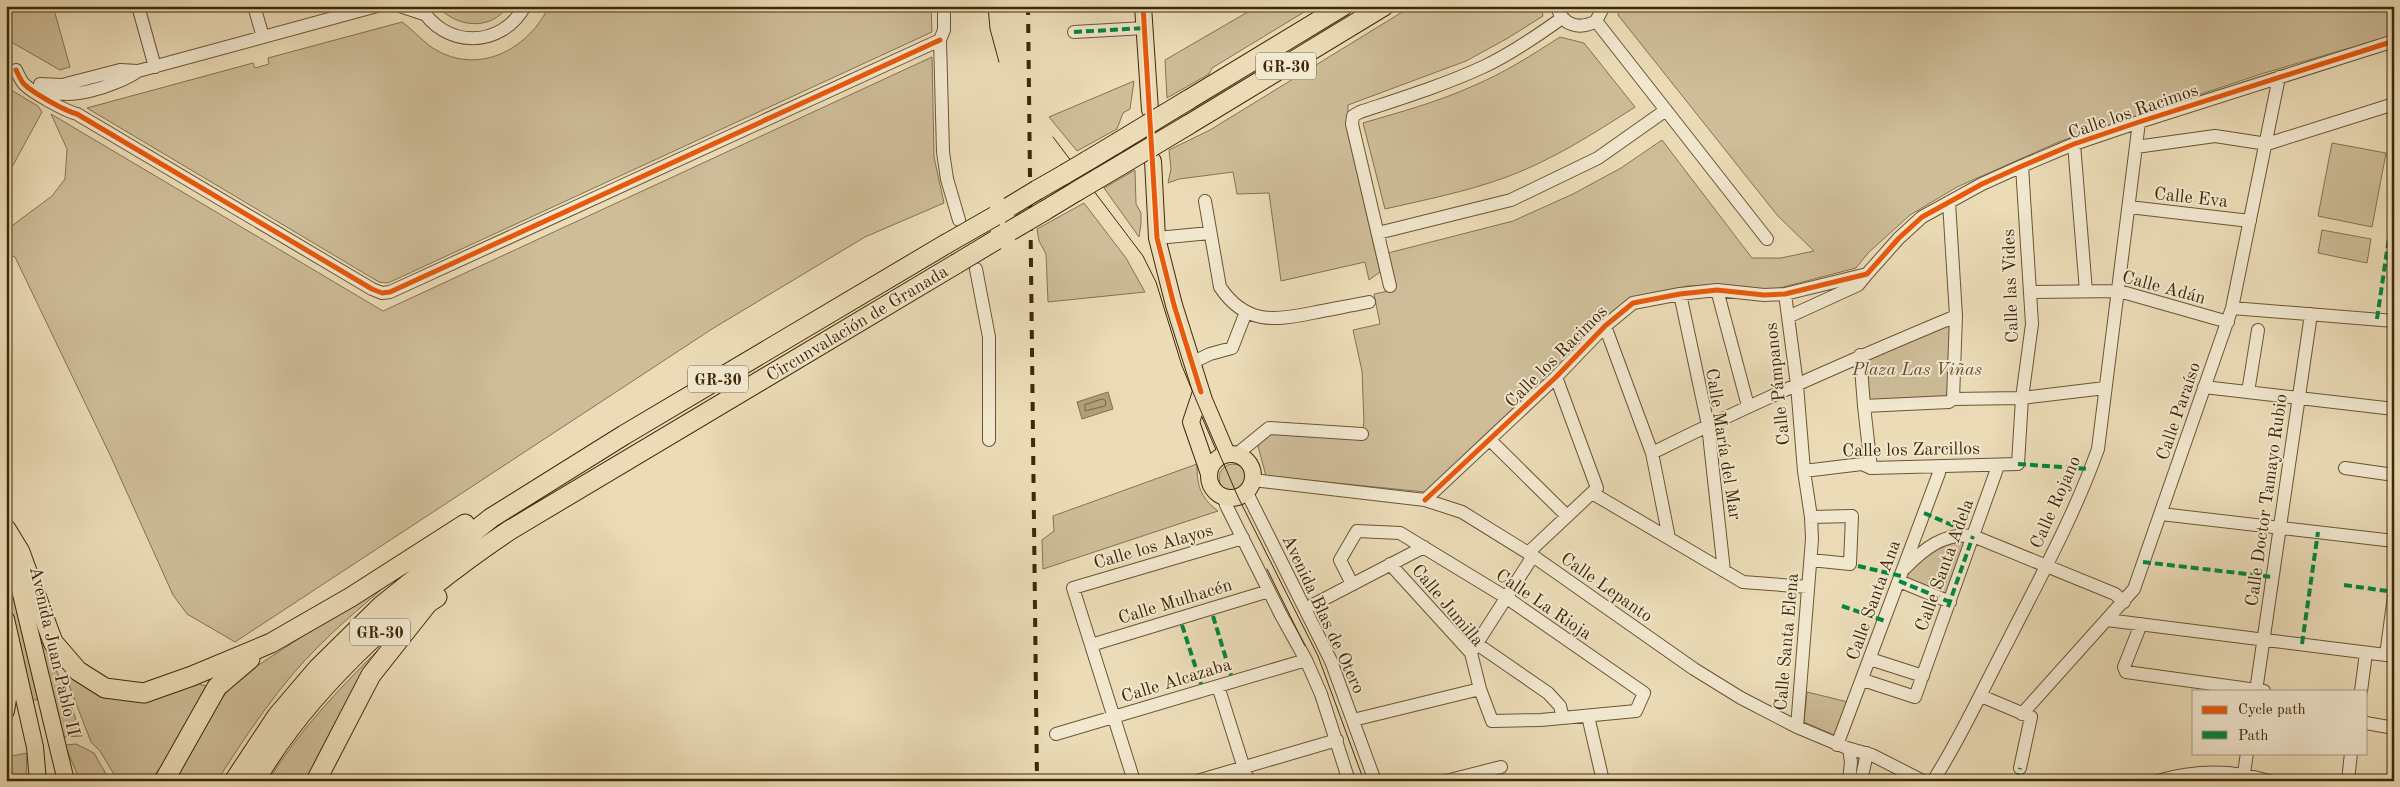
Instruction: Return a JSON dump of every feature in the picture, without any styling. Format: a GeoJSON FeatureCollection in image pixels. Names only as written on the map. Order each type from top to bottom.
{"type":"FeatureCollection","features":[{"type":"Feature","properties":{"kind":"highway","name":"Circunvalación de Granada"},"geometry":{"type":"LineString","coordinates":[[234,781],[277,716],[318,668],[381,606],[491,518],[616,440],[1087,161],[1343,6]]}},
{"type":"Feature","properties":{"kind":"highway","name":"Circunvalación de Granada"},"geometry":{"type":"LineString","coordinates":[[255,781],[293,726],[330,682],[377,634],[444,577],[503,534],[1384,6]]}},
{"type":"Feature","properties":{"kind":"highway"},"geometry":{"type":"LineString","coordinates":[[316,781],[372,675],[428,603],[515,538],[535,514]]}},
{"type":"Feature","properties":{"kind":"highway"},"geometry":{"type":"LineString","coordinates":[[6,530],[20,552],[53,642],[78,671],[105,688],[144,693],[192,676],[270,643],[352,597],[468,522],[491,518]]}},
{"type":"Feature","properties":{"kind":"highway"},"geometry":{"type":"LineString","coordinates":[[164,781],[217,688],[228,676],[270,643]]}},
{"type":"Feature","properties":{"kind":"main road"},"geometry":{"type":"LineString","coordinates":[[1143,6],[1150,110]]}},
{"type":"Feature","properties":{"kind":"main road"},"geometry":{"type":"LineString","coordinates":[[1153,161],[1157,238],[1191,363],[1201,392],[1232,454],[1248,461],[1254,472],[1250,486],[1232,498],[1224,497],[1212,487],[1191,422],[1201,392]]}},
{"type":"Feature","properties":{"kind":"main road"},"geometry":{"type":"LineString","coordinates":[[1209,474],[1215,460],[1232,454]]}},
{"type":"Feature","properties":{"kind":"main road","name":"Avenida Juan Pablo II"},"geometry":{"type":"LineString","coordinates":[[6,530],[66,781]]}},
{"type":"Feature","properties":{"kind":"main road"},"geometry":{"type":"LineString","coordinates":[[6,620],[35,747],[38,781]]}},
{"type":"Feature","properties":{"kind":"main road"},"geometry":{"type":"LineString","coordinates":[[6,657],[9,686],[6,711]]}},
{"type":"Feature","properties":{"kind":"street"},"geometry":{"type":"LineString","coordinates":[[138,6],[155,67]]}},
{"type":"Feature","properties":{"kind":"street"},"geometry":{"type":"LineString","coordinates":[[254,6],[263,38]]}},
{"type":"Feature","properties":{"kind":"street"},"geometry":{"type":"LineString","coordinates":[[40,84],[62,85],[120,70],[138,71],[377,6]]}},
{"type":"Feature","properties":{"kind":"street"},"geometry":{"type":"LineString","coordinates":[[400,6],[422,10],[436,26],[450,35],[469,39],[487,38],[505,30],[519,17],[525,6]]}},
{"type":"Feature","properties":{"kind":"street"},"geometry":{"type":"LineString","coordinates":[[944,6],[944,30],[940,40],[943,152],[947,180],[959,220]]}},
{"type":"Feature","properties":{"kind":"street"},"geometry":{"type":"LineString","coordinates":[[1390,286],[1352,124],[1353,116],[1432,88],[1484,66],[1531,40],[1560,12],[1568,23],[1582,26],[1596,21],[1604,6]]}},
{"type":"Feature","properties":{"kind":"street"},"geometry":{"type":"LineString","coordinates":[[1596,21],[1767,239]]}},
{"type":"Feature","properties":{"kind":"street"},"geometry":{"type":"LineString","coordinates":[[1074,32],[1145,28]]}},
{"type":"Feature","properties":{"kind":"street"},"geometry":{"type":"LineString","coordinates":[[57,94],[74,111],[372,289],[382,293],[390,292],[940,40]]}},
{"type":"Feature","properties":{"kind":"street","name":"Calle los Racimos"},"geometry":{"type":"LineString","coordinates":[[1788,317],[1858,285],[1899,238],[1922,217],[2022,166],[2074,144],[2139,122],[2394,41]]}},
{"type":"Feature","properties":{"kind":"street"},"geometry":{"type":"LineString","coordinates":[[11,68],[40,84],[46,90],[57,94],[76,94],[125,80],[138,71]]}},
{"type":"Feature","properties":{"kind":"street"},"geometry":{"type":"LineString","coordinates":[[11,68],[24,84],[68,111],[74,111]]}},
{"type":"Feature","properties":{"kind":"street","name":"Calle Paraíso"},"geometry":{"type":"LineString","coordinates":[[2022,714],[2134,589],[2232,308],[2267,144],[2279,77]]}},
{"type":"Feature","properties":{"kind":"street"},"geometry":{"type":"LineString","coordinates":[[74,111],[70,102],[76,94]]}},
{"type":"Feature","properties":{"kind":"street"},"geometry":{"type":"LineString","coordinates":[[2136,147],[2215,136],[2267,144],[2394,104]]}},
{"type":"Feature","properties":{"kind":"street"},"geometry":{"type":"LineString","coordinates":[[1378,233],[1511,200],[1598,158],[1666,110]]}},
{"type":"Feature","properties":{"kind":"street","name":"Calle Rojano"},"geometry":{"type":"LineString","coordinates":[[1933,781],[1953,750],[2047,564],[2085,485],[2098,449],[2139,122]]}},
{"type":"Feature","properties":{"kind":"street"},"geometry":{"type":"LineString","coordinates":[[2074,144],[2086,291]]}},
{"type":"Feature","properties":{"kind":"street","name":"Calle las Vides"},"geometry":{"type":"LineString","coordinates":[[2018,464],[2022,398],[2030,346],[2030,292],[2022,166]]}},
{"type":"Feature","properties":{"kind":"street"},"geometry":{"type":"LineString","coordinates":[[1204,201],[1217,277],[1226,297],[1246,312],[1261,318],[1280,319],[1369,302]]}},
{"type":"Feature","properties":{"kind":"street"},"geometry":{"type":"LineString","coordinates":[[1949,202],[1956,316],[1952,399]]}},
{"type":"Feature","properties":{"kind":"street","name":"Calle Eva"},"geometry":{"type":"LineString","coordinates":[[2129,207],[2250,221]]}},
{"type":"Feature","properties":{"kind":"street"},"geometry":{"type":"LineString","coordinates":[[1157,238],[1210,233]]}},
{"type":"Feature","properties":{"kind":"street"},"geometry":{"type":"LineString","coordinates":[[976,269],[989,337],[989,440]]}},
{"type":"Feature","properties":{"kind":"street","name":"Calle los Racimos"},"geometry":{"type":"LineString","coordinates":[[1425,500],[1556,378],[1605,326],[1634,303],[1680,294],[1717,290],[1764,295],[1785,294],[1867,274]]}},
{"type":"Feature","properties":{"kind":"street"},"geometry":{"type":"LineString","coordinates":[[1717,290],[1748,406]]}},
{"type":"Feature","properties":{"kind":"street","name":"Calle Adán"},"geometry":{"type":"LineString","coordinates":[[2030,292],[2119,291],[2228,322]]}},
{"type":"Feature","properties":{"kind":"street","name":"Calle María del Mar"},"geometry":{"type":"LineString","coordinates":[[1680,294],[1708,425],[1724,571]]}},
{"type":"Feature","properties":{"kind":"street","name":"Calle Pámpanos"},"geometry":{"type":"LineString","coordinates":[[1785,294],[1804,471]]}},
{"type":"Feature","properties":{"kind":"street"},"geometry":{"type":"LineString","coordinates":[[2232,308],[2394,321]]}},
{"type":"Feature","properties":{"kind":"street"},"geometry":{"type":"LineString","coordinates":[[1191,363],[1210,354],[1232,348],[1246,312]]}},
{"type":"Feature","properties":{"kind":"street","name":"Calle Doctor Tamayo Rubio"},"geometry":{"type":"LineString","coordinates":[[2259,690],[2264,640],[2310,314]]}},
{"type":"Feature","properties":{"kind":"street"},"geometry":{"type":"LineString","coordinates":[[1652,453],[1748,406],[1860,355],[1956,316]]}},
{"type":"Feature","properties":{"kind":"street"},"geometry":{"type":"LineString","coordinates":[[1605,326],[1652,453],[1669,538]]}},
{"type":"Feature","properties":{"kind":"street"},"geometry":{"type":"LineString","coordinates":[[2248,392],[2258,330]]}},
{"type":"Feature","properties":{"kind":"street"},"geometry":{"type":"LineString","coordinates":[[1860,355],[1871,468]]}},
{"type":"Feature","properties":{"kind":"street"},"geometry":{"type":"LineString","coordinates":[[1556,378],[1597,488],[1567,516],[1531,555],[1507,598],[1474,649],[1548,693],[1560,706],[1563,718]]}},
{"type":"Feature","properties":{"kind":"street"},"geometry":{"type":"LineString","coordinates":[[2204,387],[2394,409]]}},
{"type":"Feature","properties":{"kind":"street"},"geometry":{"type":"LineString","coordinates":[[1864,406],[1949,402],[1952,399],[2022,398],[2105,388]]}},
{"type":"Feature","properties":{"kind":"street"},"geometry":{"type":"LineString","coordinates":[[1232,454],[1269,428],[1362,434]]}},
{"type":"Feature","properties":{"kind":"street"},"geometry":{"type":"LineString","coordinates":[[1490,440],[1567,516]]}},
{"type":"Feature","properties":{"kind":"street","name":"Calle los Zarcillos"},"geometry":{"type":"LineString","coordinates":[[1804,471],[1862,464],[1871,468],[2018,464]]}},
{"type":"Feature","properties":{"kind":"street","name":"Calle Santa Ana"},"geometry":{"type":"LineString","coordinates":[[1843,747],[1862,680],[1939,473],[1939,466]]}},
{"type":"Feature","properties":{"kind":"street","name":"Calle Santa Adela"},"geometry":{"type":"LineString","coordinates":[[1862,680],[1915,697],[1998,466]]}},
{"type":"Feature","properties":{"kind":"street"},"geometry":{"type":"LineString","coordinates":[[2345,468],[2394,475]]}},
{"type":"Feature","properties":{"kind":"street","name":"Calle Santa Elena"},"geometry":{"type":"LineString","coordinates":[[1797,727],[1810,560],[1811,517],[1804,471]]}},
{"type":"Feature","properties":{"kind":"street","name":"Calle Lepanto"},"geometry":{"type":"LineString","coordinates":[[1250,486],[1425,500],[1462,512],[1531,555],[1694,669],[1741,698],[1797,727],[1843,747],[1867,753],[1922,781]]}},
{"type":"Feature","properties":{"kind":"street","name":"Avenida Blas de Otero"},"geometry":{"type":"LineString","coordinates":[[1250,486],[1330,662],[1375,781]]}},
{"type":"Feature","properties":{"kind":"street"},"geometry":{"type":"LineString","coordinates":[[1592,493],[1743,582],[1808,587]]}},
{"type":"Feature","properties":{"kind":"street","name":"Avenida Blas de Otero"},"geometry":{"type":"LineString","coordinates":[[1224,497],[1226,505],[1269,591],[1306,660],[1337,740],[1349,781]]}},
{"type":"Feature","properties":{"kind":"street"},"geometry":{"type":"LineString","coordinates":[[2161,514],[2394,541]]}},
{"type":"Feature","properties":{"kind":"street","name":"Calle Santa Elena"},"geometry":{"type":"LineString","coordinates":[[1810,560],[1850,564],[1852,516],[1811,517]]}},
{"type":"Feature","properties":{"kind":"street","name":"Calle La Rioja"},"geometry":{"type":"LineString","coordinates":[[1352,584],[1340,560],[1356,531],[1400,533],[1507,598],[1644,693],[1636,710],[1588,716]]}},
{"type":"Feature","properties":{"kind":"street"},"geometry":{"type":"LineString","coordinates":[[1950,602],[1901,576],[1921,551],[1933,544],[1956,536],[1973,536],[2047,564],[2115,594],[2124,602]]}},
{"type":"Feature","properties":{"kind":"street","name":"Calle los Alayos"},"geometry":{"type":"LineString","coordinates":[[1091,645],[1073,588],[1243,538]]}},
{"type":"Feature","properties":{"kind":"street"},"geometry":{"type":"LineString","coordinates":[[1305,608],[1424,547]]}},
{"type":"Feature","properties":{"kind":"street","name":"Calle Jumilla"},"geometry":{"type":"LineString","coordinates":[[1390,564],[1474,649],[1480,689],[1492,721],[1588,716]]}},
{"type":"Feature","properties":{"kind":"street","name":"Calle Mulhacén"},"geometry":{"type":"LineString","coordinates":[[1091,645],[1269,591]]}},
{"type":"Feature","properties":{"kind":"street"},"geometry":{"type":"LineString","coordinates":[[2107,620],[2390,656],[2394,596]]}},
{"type":"Feature","properties":{"kind":"street"},"geometry":{"type":"LineString","coordinates":[[2141,624],[2124,667],[2126,672],[2259,690]]}},
{"type":"Feature","properties":{"kind":"street"},"geometry":{"type":"LineString","coordinates":[[1091,645],[1134,781]]}},
{"type":"Feature","properties":{"kind":"street"},"geometry":{"type":"LineString","coordinates":[[2360,690],[2366,653]]}},
{"type":"Feature","properties":{"kind":"street"},"geometry":{"type":"LineString","coordinates":[[1870,659],[1923,676]]}},
{"type":"Feature","properties":{"kind":"street","name":"Calle Alcazaba"},"geometry":{"type":"LineString","coordinates":[[1056,734],[1306,660]]}},
{"type":"Feature","properties":{"kind":"street"},"geometry":{"type":"LineString","coordinates":[[1218,686],[1248,781]]}},
{"type":"Feature","properties":{"kind":"street"},"geometry":{"type":"LineString","coordinates":[[1353,720],[1480,689]]}},
{"type":"Feature","properties":{"kind":"street"},"geometry":{"type":"LineString","coordinates":[[1981,696],[2030,717],[2020,768]]}},
{"type":"Feature","properties":{"kind":"street"},"geometry":{"type":"LineString","coordinates":[[1588,716],[1603,781]]}},
{"type":"Feature","properties":{"kind":"street"},"geometry":{"type":"LineString","coordinates":[[2368,723],[2394,728]]}},
{"type":"Feature","properties":{"kind":"street"},"geometry":{"type":"LineString","coordinates":[[1197,781],[1337,740]]}},
{"type":"Feature","properties":{"kind":"street"},"geometry":{"type":"LineString","coordinates":[[1843,747],[1851,762],[1849,781]]}},
{"type":"Feature","properties":{"kind":"street"},"geometry":{"type":"LineString","coordinates":[[1861,781],[1867,753]]}},
{"type":"Feature","properties":{"kind":"street"},"geometry":{"type":"LineString","coordinates":[[2244,777],[2247,754]]}},
{"type":"Feature","properties":{"kind":"street"},"geometry":{"type":"LineString","coordinates":[[2348,781],[2351,754]]}},
{"type":"Feature","properties":{"kind":"street"},"geometry":{"type":"LineString","coordinates":[[1446,781],[1502,767]]}},
{"type":"Feature","properties":{"kind":"street"},"geometry":{"type":"LineString","coordinates":[[2158,781],[2212,771],[2268,781]]}},
{"type":"Feature","properties":{"kind":"green space"},"geometry":{"type":"Polygon","coordinates":[[[6,6],[53,6],[70,67],[60,70],[6,39],[6,6]]]}},
{"type":"Feature","properties":{"kind":"green space"},"geometry":{"type":"Polygon","coordinates":[[[437,6],[508,6],[492,20],[473,24],[454,19],[437,6]]]}},
{"type":"Feature","properties":{"kind":"green space"},"geometry":{"type":"Polygon","coordinates":[[[549,6],[931,6],[932,32],[388,283],[379,282],[87,108],[253,63],[255,68],[269,64],[268,58],[402,22],[428,45],[438,51],[455,58],[471,60],[487,58],[503,53],[517,45],[541,21],[549,6]]]}},
{"type":"Feature","properties":{"kind":"green space"},"geometry":{"type":"Polygon","coordinates":[[[1258,6],[1314,6],[1212,68],[1209,74],[1167,98],[1165,60],[1258,6]]]}},
{"type":"Feature","properties":{"kind":"green space"},"geometry":{"type":"Polygon","coordinates":[[[1412,6],[1541,6],[1543,16],[1466,61],[1348,105],[1347,129],[1380,272],[1369,280],[1365,262],[1281,281],[1269,193],[1237,194],[1233,172],[1179,179],[1168,183],[1171,169],[1169,150],[1210,130],[1412,6]]]}},
{"type":"Feature","properties":{"kind":"green space"},"geometry":{"type":"Polygon","coordinates":[[[1619,6],[2394,6],[2394,35],[2261,74],[2061,141],[1957,187],[1910,215],[1868,253],[1856,268],[1772,290],[1715,285],[1687,286],[1633,300],[1425,492],[1266,476],[1258,446],[1270,433],[1362,431],[1364,423],[1362,371],[1353,330],[1380,324],[1374,294],[1394,290],[1388,253],[1513,221],[1573,194],[1621,168],[1662,140],[1752,258],[1781,258],[1814,251],[1777,215],[1618,15],[1619,6]]]}},
{"type":"Feature","properties":{"kind":"green space"},"geometry":{"type":"Polygon","coordinates":[[[1560,37],[1584,43],[1635,107],[1538,164],[1504,178],[1385,209],[1363,123],[1460,92],[1507,70],[1560,37]]]}},
{"type":"Feature","properties":{"kind":"green space"},"geometry":{"type":"Polygon","coordinates":[[[932,57],[934,157],[944,203],[865,237],[712,329],[235,642],[187,614],[173,595],[111,457],[15,257],[8,255],[6,235],[13,225],[52,196],[65,179],[67,149],[51,114],[383,311],[932,57]]]}},
{"type":"Feature","properties":{"kind":"green space"},"geometry":{"type":"Polygon","coordinates":[[[1134,81],[1130,109],[1123,113],[1117,129],[1077,151],[1049,117],[1134,81]]]}},
{"type":"Feature","properties":{"kind":"green space"},"geometry":{"type":"Polygon","coordinates":[[[6,87],[38,106],[42,112],[6,178],[6,87]]]}},
{"type":"Feature","properties":{"kind":"green space"},"geometry":{"type":"Polygon","coordinates":[[[2332,143],[2386,153],[2372,227],[2318,216],[2332,143]]]}},
{"type":"Feature","properties":{"kind":"green space"},"geometry":{"type":"Polygon","coordinates":[[[1135,170],[1136,204],[1141,213],[1139,237],[1104,188],[1135,170]]]}},
{"type":"Feature","properties":{"kind":"green space"},"geometry":{"type":"Polygon","coordinates":[[[1084,203],[1126,258],[1145,292],[1048,302],[1046,254],[1039,241],[1037,229],[1084,203]]]}},
{"type":"Feature","properties":{"kind":"green space"},"geometry":{"type":"Polygon","coordinates":[[[2322,230],[2371,239],[2367,263],[2318,253],[2322,230]]]}},
{"type":"Feature","properties":{"kind":"green space","name":"Plaza Las Viñas"},"geometry":{"type":"Polygon","coordinates":[[[1952,322],[1948,400],[1868,401],[1863,356],[1952,322]]]}},
{"type":"Feature","properties":{"kind":"green space"},"geometry":{"type":"Polygon","coordinates":[[[1197,464],[1199,485],[1203,496],[1218,511],[1043,569],[1042,540],[1054,531],[1053,516],[1197,464]]]}},
{"type":"Feature","properties":{"kind":"green space"},"geometry":{"type":"Polygon","coordinates":[[[1233,464],[1243,468],[1247,478],[1243,488],[1233,492],[1223,488],[1219,478],[1223,468],[1233,464]]]}},
{"type":"Feature","properties":{"kind":"green space"},"geometry":{"type":"Polygon","coordinates":[[[1968,541],[1947,598],[1904,580],[1910,571],[1931,552],[1948,545],[1968,541]]]}},
{"type":"Feature","properties":{"kind":"green space"},"geometry":{"type":"Polygon","coordinates":[[[6,559],[38,699],[32,701],[6,588],[6,559]]]}},
{"type":"Feature","properties":{"kind":"green space"},"geometry":{"type":"Polygon","coordinates":[[[380,586],[382,589],[330,635],[294,672],[257,721],[217,781],[175,781],[220,701],[240,677],[380,586]]]}},
{"type":"Feature","properties":{"kind":"green space"},"geometry":{"type":"Polygon","coordinates":[[[389,639],[345,708],[307,781],[268,781],[309,724],[389,639]]]}},
{"type":"Feature","properties":{"kind":"green space"},"geometry":{"type":"Polygon","coordinates":[[[42,642],[64,686],[82,736],[63,737],[40,643],[42,642]]]}},
{"type":"Feature","properties":{"kind":"green space"},"geometry":{"type":"Polygon","coordinates":[[[72,673],[150,697],[199,684],[206,686],[174,750],[150,781],[118,781],[100,751],[91,742],[67,680],[72,673]]]}},
{"type":"Feature","properties":{"kind":"green space"},"geometry":{"type":"Polygon","coordinates":[[[1807,692],[1848,702],[1836,736],[1804,722],[1807,692]]]}},
{"type":"Feature","properties":{"kind":"green space"},"geometry":{"type":"Polygon","coordinates":[[[76,744],[94,753],[110,781],[80,781],[65,745],[76,744]]]}},
{"type":"Feature","properties":{"kind":"green space"},"geometry":{"type":"Polygon","coordinates":[[[27,753],[26,781],[6,781],[6,757],[27,753]]]}},
{"type":"Feature","properties":{"kind":"water"},"geometry":{"type":"Polygon","coordinates":[[[1108,392],[1113,409],[1082,419],[1077,402],[1108,392]]]}},
{"type":"Feature","properties":{"kind":"tram line"},"geometry":{"type":"LineString","coordinates":[[988,6],[990,29],[999,62]]}},
{"type":"Feature","properties":{"kind":"tram line"},"geometry":{"type":"LineString","coordinates":[[1053,137],[1143,256],[1156,282],[1182,366],[1197,402],[1238,497],[1318,656],[1364,781]]}},
{"type":"Feature","properties":{"kind":"tram line"},"geometry":{"type":"LineString","coordinates":[[1267,569],[1305,646]]}},
{"type":"Feature","properties":{"kind":"railway"},"geometry":{"type":"LineString","coordinates":[[1028,6],[1037,781]]}},
{"type":"Feature","properties":{"kind":"marked path"},"geometry":{"type":"LineString","coordinates":[[1074,32],[1145,28]]}},
{"type":"Feature","properties":{"kind":"marked path"},"geometry":{"type":"LineString","coordinates":[[2377,319],[2394,203]]}},
{"type":"Feature","properties":{"kind":"marked path"},"geometry":{"type":"LineString","coordinates":[[2018,464],[2090,469]]}},
{"type":"Feature","properties":{"kind":"marked path"},"geometry":{"type":"LineString","coordinates":[[1924,513],[1961,529]]}},
{"type":"Feature","properties":{"kind":"marked path"},"geometry":{"type":"LineString","coordinates":[[2302,644],[2318,532]]}},
{"type":"Feature","properties":{"kind":"marked path"},"geometry":{"type":"LineString","coordinates":[[1948,607],[1973,536]]}},
{"type":"Feature","properties":{"kind":"marked path"},"geometry":{"type":"LineString","coordinates":[[2143,562],[2273,577]]}},
{"type":"Feature","properties":{"kind":"marked path"},"geometry":{"type":"LineString","coordinates":[[1858,566],[1901,576]]}},
{"type":"Feature","properties":{"kind":"marked path"},"geometry":{"type":"LineString","coordinates":[[1899,581],[1950,602]]}},
{"type":"Feature","properties":{"kind":"marked path"},"geometry":{"type":"LineString","coordinates":[[2344,585],[2394,592]]}},
{"type":"Feature","properties":{"kind":"marked path"},"geometry":{"type":"LineString","coordinates":[[1842,606],[1885,621]]}},
{"type":"Feature","properties":{"kind":"marked path"},"geometry":{"type":"LineString","coordinates":[[1213,616],[1231,675]]}},
{"type":"Feature","properties":{"kind":"marked path"},"geometry":{"type":"LineString","coordinates":[[1182,625],[1201,684]]}},
{"type":"Feature","properties":{"kind":"marked path"},"geometry":{"type":"LineString","coordinates":[[2017,781],[2020,768]]}},
{"type":"Feature","properties":{"kind":"cycle path"},"geometry":{"type":"LineString","coordinates":[[1143,6],[1157,238],[1174,305],[1201,392]]}},
{"type":"Feature","properties":{"kind":"cycle path"},"geometry":{"type":"LineString","coordinates":[[16,70],[24,84],[42,97],[77,114],[372,289],[382,293],[390,292],[940,40]]}},
{"type":"Feature","properties":{"kind":"cycle path"},"geometry":{"type":"LineString","coordinates":[[1425,500],[1556,377],[1605,326],[1633,303],[1680,294],[1717,290],[1764,295],[1785,294],[1867,274],[1899,238],[1922,217],[1982,184],[2022,166],[2074,144],[2139,122],[2394,41]]}}]}
